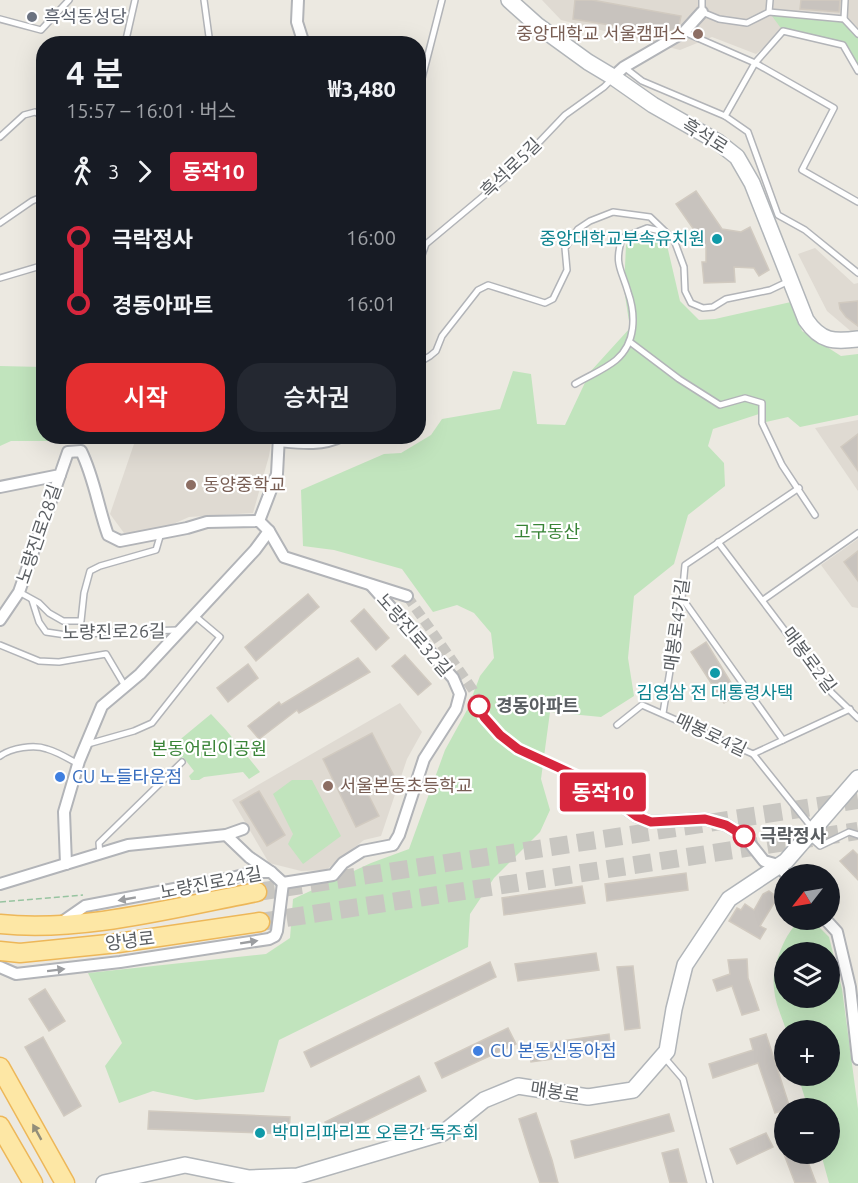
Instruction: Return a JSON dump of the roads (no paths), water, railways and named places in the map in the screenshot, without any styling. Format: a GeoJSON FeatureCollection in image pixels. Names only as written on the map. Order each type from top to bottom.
{"type":"FeatureCollection","features":[{"type":"Feature","properties":{"kind":"main road","name":"양녕로"},"geometry":{"type":"LineString","coordinates":[[0,924],[59,924],[104,920],[258,892]]}},
{"type":"Feature","properties":{"kind":"main road","name":"양녕로"},"geometry":{"type":"LineString","coordinates":[[0,951],[20,953],[118,944],[260,922]]}},
{"type":"Feature","properties":{"kind":"main road"},"geometry":{"type":"LineString","coordinates":[[0,966],[20,953]]}},
{"type":"Feature","properties":{"kind":"main road"},"geometry":{"type":"LineString","coordinates":[[0,1067],[65,1183]]}},
{"type":"Feature","properties":{"kind":"main road"},"geometry":{"type":"LineString","coordinates":[[0,1125],[33,1183]]}},
{"type":"Feature","properties":{"kind":"street"},"geometry":{"type":"LineString","coordinates":[[298,0],[297,21],[302,36]]}},
{"type":"Feature","properties":{"kind":"street","name":"흑석로"},"geometry":{"type":"LineString","coordinates":[[508,0],[580,57],[619,72],[653,105],[718,142],[737,157],[764,211],[789,281],[806,320],[819,334],[834,341],[858,339]]}},
{"type":"Feature","properties":{"kind":"street"},"geometry":{"type":"LineString","coordinates":[[619,72],[684,32],[702,12]]}},
{"type":"Feature","properties":{"kind":"street"},"geometry":{"type":"LineString","coordinates":[[0,487],[60,475],[68,452],[81,451],[89,467],[99,510],[108,535],[120,541],[207,522],[259,521],[277,474],[279,444]]}},
{"type":"Feature","properties":{"kind":"street","name":"노량진로28길"},"geometry":{"type":"LineString","coordinates":[[0,620],[19,592],[60,475]]}},
{"type":"Feature","properties":{"kind":"street","name":"노량진로32길"},"geometry":{"type":"LineString","coordinates":[[259,521],[269,531],[284,557],[369,584],[453,678],[460,694],[456,709],[424,759],[399,835],[393,845],[362,851],[343,863],[333,875],[283,883]]}},
{"type":"Feature","properties":{"kind":"street","name":"노량진로26길"},"geometry":{"type":"LineString","coordinates":[[66,864],[64,812],[78,764],[102,706],[140,674],[255,550],[269,531]]}},
{"type":"Feature","properties":{"kind":"street"},"geometry":{"type":"LineString","coordinates":[[369,584],[407,596]]}},
{"type":"Feature","properties":{"kind":"street","name":"매봉로"},"geometry":{"type":"LineString","coordinates":[[785,864],[858,778]]}},
{"type":"Feature","properties":{"kind":"street"},"geometry":{"type":"LineString","coordinates":[[590,782],[636,816],[651,822],[705,819],[726,825],[744,836],[764,861],[774,866]]}},
{"type":"Feature","properties":{"kind":"street"},"geometry":{"type":"LineString","coordinates":[[0,884],[129,845],[226,835],[243,829]]}},
{"type":"Feature","properties":{"kind":"street"},"geometry":{"type":"LineString","coordinates":[[226,835],[249,857],[271,872]]}},
{"type":"Feature","properties":{"kind":"street","name":"노량진로24길"},"geometry":{"type":"LineString","coordinates":[[0,966],[16,975],[269,939],[275,936],[277,931],[283,883],[271,872],[254,872],[85,906],[59,924]]}},
{"type":"Feature","properties":{"kind":"street","name":"매봉로"},"geometry":{"type":"LineString","coordinates":[[109,1183],[185,1165],[249,1178],[298,1176],[443,1133],[484,1100],[518,1086],[588,1097],[633,1090],[667,1051],[685,965],[729,899],[774,874]]}},
{"type":"Feature","properties":{"kind":"street"},"geometry":{"type":"LineString","coordinates":[[835,930],[850,987],[858,1059]]}},
{"type":"Feature","properties":{"kind":"lane"},"geometry":{"type":"LineString","coordinates":[[0,19],[41,30],[69,0]]}},
{"type":"Feature","properties":{"kind":"lane"},"geometry":{"type":"LineString","coordinates":[[127,36],[135,0]]}},
{"type":"Feature","properties":{"kind":"lane"},"geometry":{"type":"LineString","coordinates":[[204,0],[209,36]]}},
{"type":"Feature","properties":{"kind":"lane"},"geometry":{"type":"LineString","coordinates":[[426,63],[442,0]]}},
{"type":"Feature","properties":{"kind":"lane"},"geometry":{"type":"LineString","coordinates":[[702,0],[702,12],[719,19],[747,23],[769,12],[844,19],[858,34]]}},
{"type":"Feature","properties":{"kind":"lane"},"geometry":{"type":"LineString","coordinates":[[769,12],[770,0]]}},
{"type":"Feature","properties":{"kind":"lane"},"geometry":{"type":"LineString","coordinates":[[844,19],[845,0]]}},
{"type":"Feature","properties":{"kind":"lane"},"geometry":{"type":"LineString","coordinates":[[725,116],[755,63],[783,31],[843,45],[858,71]]}},
{"type":"Feature","properties":{"kind":"lane"},"geometry":{"type":"LineString","coordinates":[[684,32],[755,63],[834,108],[802,170],[858,202]]}},
{"type":"Feature","properties":{"kind":"lane"},"geometry":{"type":"LineString","coordinates":[[619,72],[725,116],[748,132],[778,215],[805,230],[858,273]]}},
{"type":"Feature","properties":{"kind":"lane","name":"흑석로5길"},"geometry":{"type":"LineString","coordinates":[[426,244],[505,178],[565,115],[604,87],[619,72]]}},
{"type":"Feature","properties":{"kind":"lane"},"geometry":{"type":"LineString","coordinates":[[0,138],[24,115],[36,112]]}},
{"type":"Feature","properties":{"kind":"lane"},"geometry":{"type":"LineString","coordinates":[[0,223],[36,199]]}},
{"type":"Feature","properties":{"kind":"lane"},"geometry":{"type":"LineString","coordinates":[[426,358],[436,351],[442,336],[478,290],[488,285],[545,303],[553,299],[567,270],[565,248],[578,229],[590,221],[613,212],[650,217],[674,240],[684,267],[685,291],[691,303],[703,308],[712,307],[726,299],[770,290],[789,281]]}},
{"type":"Feature","properties":{"kind":"lane"},"geometry":{"type":"LineString","coordinates":[[575,384],[616,360],[630,342],[634,324],[628,292],[619,271],[618,251],[622,238],[646,228],[665,232]]}},
{"type":"Feature","properties":{"kind":"lane"},"geometry":{"type":"LineString","coordinates":[[0,278],[36,267]]}},
{"type":"Feature","properties":{"kind":"lane"},"geometry":{"type":"LineString","coordinates":[[630,342],[679,379],[720,405],[745,398],[762,403],[762,423],[782,465],[815,515]]}},
{"type":"Feature","properties":{"kind":"lane","name":"매봉로4가길"},"geometry":{"type":"LineString","coordinates":[[663,713],[682,598],[685,565],[799,488]]}},
{"type":"Feature","properties":{"kind":"lane","name":"노량진로28길"},"geometry":{"type":"LineString","coordinates":[[19,592],[63,621],[81,621],[84,593],[90,571],[156,550],[161,533]]}},
{"type":"Feature","properties":{"kind":"lane"},"geometry":{"type":"LineString","coordinates":[[764,600],[858,533]]}},
{"type":"Feature","properties":{"kind":"lane","name":"매봉로2길"},"geometry":{"type":"LineString","coordinates":[[718,542],[832,693],[858,717]]}},
{"type":"Feature","properties":{"kind":"lane"},"geometry":{"type":"LineString","coordinates":[[682,598],[783,740]]}},
{"type":"Feature","properties":{"kind":"lane","name":"노량진로26길"},"geometry":{"type":"LineString","coordinates":[[32,600],[39,622],[46,632],[72,636],[109,632],[181,630]]}},
{"type":"Feature","properties":{"kind":"lane"},"geometry":{"type":"LineString","coordinates":[[86,744],[134,731],[152,723],[220,637],[194,616]]}},
{"type":"Feature","properties":{"kind":"lane"},"geometry":{"type":"LineString","coordinates":[[0,645],[39,662],[59,662],[106,654],[125,686]]}},
{"type":"Feature","properties":{"kind":"lane","name":"매봉로4길"},"geometry":{"type":"LineString","coordinates":[[617,725],[642,705],[753,754],[812,834]]}},
{"type":"Feature","properties":{"kind":"lane"},"geometry":{"type":"LineString","coordinates":[[753,754],[850,709]]}},
{"type":"Feature","properties":{"kind":"lane"},"geometry":{"type":"LineString","coordinates":[[0,756],[17,750],[46,748],[78,764]]}},
{"type":"Feature","properties":{"kind":"lane"},"geometry":{"type":"LineString","coordinates":[[100,854],[99,843],[182,762]]}},
{"type":"Feature","properties":{"kind":"lane"},"geometry":{"type":"LineString","coordinates":[[812,834],[820,846],[849,832],[858,835]]}},
{"type":"Feature","properties":{"kind":"lane"},"geometry":{"type":"LineString","coordinates":[[663,1056],[683,1079],[710,1183]]}},
{"type":"Feature","properties":{"kind":"tunnel"},"geometry":{"type":"LineString","coordinates":[[407,596],[473,690],[484,717],[500,735],[518,749],[589,782]]}},
{"type":"Feature","properties":{"kind":"tunnel"},"geometry":{"type":"LineString","coordinates":[[257,892],[858,800]]}},
{"type":"Feature","properties":{"kind":"tunnel"},"geometry":{"type":"LineString","coordinates":[[260,922],[858,831]]}},
{"type":"Feature","properties":{"kind":"place","name":"흑석동성당"},"geometry":{"type":"Point","coordinates":[32,17]}},
{"type":"Feature","properties":{"kind":"place","name":"중앙대학교 서울캠퍼스"},"geometry":{"type":"Point","coordinates":[698,34]}},
{"type":"Feature","properties":{"kind":"place","name":"중앙대학교부속유치원"},"geometry":{"type":"Point","coordinates":[717,239]}},
{"type":"Feature","properties":{"kind":"place","name":"동양중학교"},"geometry":{"type":"Point","coordinates":[191,485]}},
{"type":"Feature","properties":{"kind":"place","name":"김영삼 전 대통령사택"},"geometry":{"type":"Point","coordinates":[715,673]}},
{"type":"Feature","properties":{"kind":"place","name":"경동아파트"},"geometry":{"type":"Point","coordinates":[479,706]}},
{"type":"Feature","properties":{"kind":"place","name":"CU 노들타운점"},"geometry":{"type":"Point","coordinates":[60,777]}},
{"type":"Feature","properties":{"kind":"place","name":"서울본동초등학교"},"geometry":{"type":"Point","coordinates":[328,786]}},
{"type":"Feature","properties":{"kind":"place","name":"극락정사"},"geometry":{"type":"Point","coordinates":[744,836]}},
{"type":"Feature","properties":{"kind":"place","name":"CU 본동신동아점"},"geometry":{"type":"Point","coordinates":[478,1051]}},
{"type":"Feature","properties":{"kind":"place","name":"박미리파리프 오른간 독주회"},"geometry":{"type":"Point","coordinates":[260,1133]}},
{"type":"Feature","properties":{"kind":"park label","name":"고구동산"},"geometry":{"type":"Point","coordinates":[547,532]}},
{"type":"Feature","properties":{"kind":"park label","name":"본동어린이공원"},"geometry":{"type":"Point","coordinates":[209,749]}}]}
